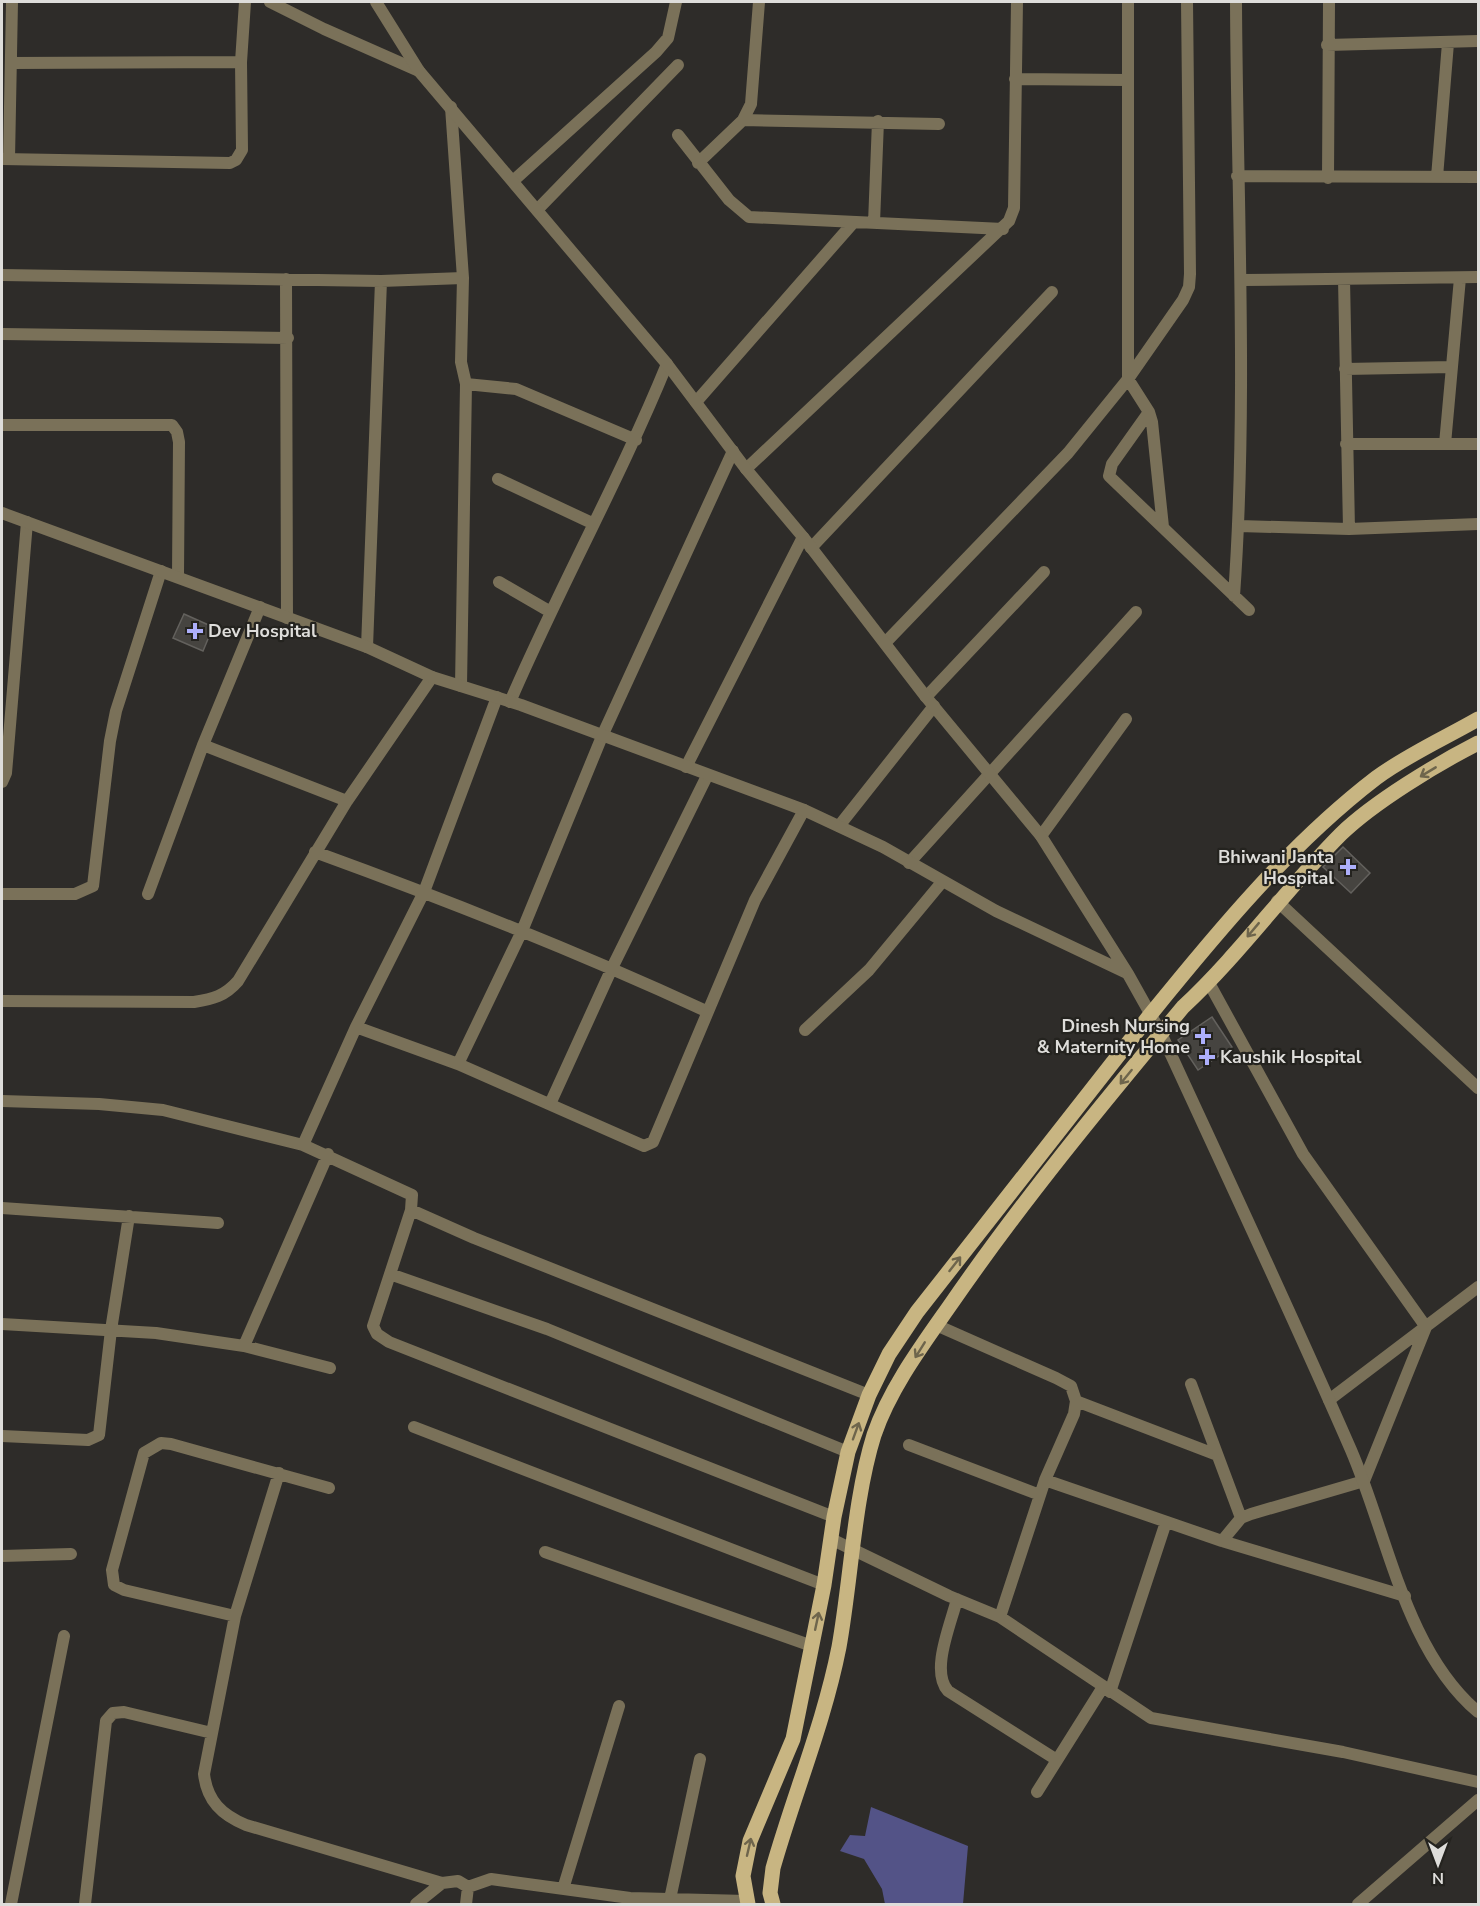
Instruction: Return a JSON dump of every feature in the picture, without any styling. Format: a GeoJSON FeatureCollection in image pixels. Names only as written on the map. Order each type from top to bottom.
{"type":"FeatureCollection","features":[{"type":"Feature","properties":{"kind":"main road"},"geometry":{"type":"LineString","coordinates":[[747,1903],[744,1876],[750,1841],[793,1739],[848,1452],[869,1395],[889,1354],[917,1312],[1150,1015],[1186,971],[1297,847],[1377,777],[1479,718]]}},
{"type":"Feature","properties":{"kind":"main road"},"geometry":{"type":"LineString","coordinates":[[773,1905],[770,1893],[773,1868],[830,1689],[866,1467],[874,1434],[889,1401],[936,1325],[997,1237],[1161,1033],[1183,1007],[1209,983],[1277,901],[1343,832],[1401,789],[1476,747]]}},
{"type":"Feature","properties":{"kind":"street"},"geometry":{"type":"LineString","coordinates":[[12,2],[5,159],[230,163],[236,160],[242,150],[241,62],[245,2]]}},
{"type":"Feature","properties":{"kind":"street"},"geometry":{"type":"LineString","coordinates":[[270,2],[324,29],[419,71]]}},
{"type":"Feature","properties":{"kind":"street"},"geometry":{"type":"LineString","coordinates":[[376,2],[419,71],[667,364],[746,469],[807,543],[930,702],[1041,836],[1128,974],[1161,1033],[1329,1400],[1364,1481],[1405,1596],[1435,1662],[1463,1699],[1479,1712]]}},
{"type":"Feature","properties":{"kind":"street"},"geometry":{"type":"LineString","coordinates":[[513,181],[656,52],[668,38],[676,2]]}},
{"type":"Feature","properties":{"kind":"street"},"geometry":{"type":"LineString","coordinates":[[698,163],[743,120],[751,104],[759,2]]}},
{"type":"Feature","properties":{"kind":"street"},"geometry":{"type":"LineString","coordinates":[[746,469],[1009,221],[1014,208],[1017,2]]}},
{"type":"Feature","properties":{"kind":"street"},"geometry":{"type":"LineString","coordinates":[[1128,2],[1126,80],[1128,379],[1149,412],[1163,527]]}},
{"type":"Feature","properties":{"kind":"street"},"geometry":{"type":"LineString","coordinates":[[885,642],[1068,453],[1128,379],[1183,300],[1189,287],[1187,2]]}},
{"type":"Feature","properties":{"kind":"street"},"geometry":{"type":"LineString","coordinates":[[1234,596],[1239,526],[1242,279],[1237,176],[1236,2]]}},
{"type":"Feature","properties":{"kind":"street"},"geometry":{"type":"LineString","coordinates":[[1328,178],[1329,2]]}},
{"type":"Feature","properties":{"kind":"street"},"geometry":{"type":"LineString","coordinates":[[1327,45],[1479,41]]}},
{"type":"Feature","properties":{"kind":"street"},"geometry":{"type":"LineString","coordinates":[[1437,177],[1448,43]]}},
{"type":"Feature","properties":{"kind":"street"},"geometry":{"type":"LineString","coordinates":[[11,63],[241,62]]}},
{"type":"Feature","properties":{"kind":"street"},"geometry":{"type":"LineString","coordinates":[[537,210],[678,65]]}},
{"type":"Feature","properties":{"kind":"street"},"geometry":{"type":"LineString","coordinates":[[1015,79],[1126,80]]}},
{"type":"Feature","properties":{"kind":"street"},"geometry":{"type":"LineString","coordinates":[[451,107],[463,278],[461,362],[466,384],[461,686]]}},
{"type":"Feature","properties":{"kind":"street"},"geometry":{"type":"LineString","coordinates":[[743,120],[939,124]]}},
{"type":"Feature","properties":{"kind":"street"},"geometry":{"type":"LineString","coordinates":[[874,223],[878,121]]}},
{"type":"Feature","properties":{"kind":"street"},"geometry":{"type":"LineString","coordinates":[[678,135],[729,200],[749,217],[1003,229]]}},
{"type":"Feature","properties":{"kind":"street"},"geometry":{"type":"LineString","coordinates":[[1237,176],[1479,177]]}},
{"type":"Feature","properties":{"kind":"street"},"geometry":{"type":"LineString","coordinates":[[696,402],[853,223]]}},
{"type":"Feature","properties":{"kind":"street"},"geometry":{"type":"LineString","coordinates":[[2,275],[381,281],[463,278]]}},
{"type":"Feature","properties":{"kind":"street"},"geometry":{"type":"LineString","coordinates":[[1445,444],[1460,278]]}},
{"type":"Feature","properties":{"kind":"street"},"geometry":{"type":"LineString","coordinates":[[1242,279],[1479,278]]}},
{"type":"Feature","properties":{"kind":"street"},"geometry":{"type":"LineString","coordinates":[[286,279],[288,338],[287,618]]}},
{"type":"Feature","properties":{"kind":"street"},"geometry":{"type":"LineString","coordinates":[[1344,279],[1349,529]]}},
{"type":"Feature","properties":{"kind":"street"},"geometry":{"type":"LineString","coordinates":[[367,647],[381,281]]}},
{"type":"Feature","properties":{"kind":"street"},"geometry":{"type":"LineString","coordinates":[[686,767],[807,543],[1052,292]]}},
{"type":"Feature","properties":{"kind":"street"},"geometry":{"type":"LineString","coordinates":[[2,334],[288,338]]}},
{"type":"Feature","properties":{"kind":"street"},"geometry":{"type":"LineString","coordinates":[[510,702],[549,611],[636,440],[667,364]]}},
{"type":"Feature","properties":{"kind":"street"},"geometry":{"type":"LineString","coordinates":[[1345,369],[1452,367]]}},
{"type":"Feature","properties":{"kind":"street"},"geometry":{"type":"LineString","coordinates":[[466,384],[507,387],[528,393],[636,440]]}},
{"type":"Feature","properties":{"kind":"street"},"geometry":{"type":"LineString","coordinates":[[1149,412],[1112,464],[1109,476],[1195,561],[1249,610]]}},
{"type":"Feature","properties":{"kind":"street"},"geometry":{"type":"LineString","coordinates":[[2,425],[172,425],[177,432],[179,442],[178,576]]}},
{"type":"Feature","properties":{"kind":"street"},"geometry":{"type":"LineString","coordinates":[[1346,444],[1479,444]]}},
{"type":"Feature","properties":{"kind":"street"},"geometry":{"type":"LineString","coordinates":[[458,1064],[522,931],[603,734],[733,451]]}},
{"type":"Feature","properties":{"kind":"street"},"geometry":{"type":"LineString","coordinates":[[498,479],[592,524]]}},
{"type":"Feature","properties":{"kind":"street"},"geometry":{"type":"LineString","coordinates":[[2,513],[260,606],[367,647],[432,676],[603,734],[707,776],[804,810],[839,826],[942,882],[1128,974]]}},
{"type":"Feature","properties":{"kind":"street"},"geometry":{"type":"LineString","coordinates":[[2,782],[6,773],[27,522]]}},
{"type":"Feature","properties":{"kind":"street"},"geometry":{"type":"LineString","coordinates":[[1239,526],[1349,529],[1479,524]]}},
{"type":"Feature","properties":{"kind":"street"},"geometry":{"type":"LineString","coordinates":[[2,894],[75,894],[85,892],[93,886],[112,731],[161,571]]}},
{"type":"Feature","properties":{"kind":"street"},"geometry":{"type":"LineString","coordinates":[[839,826],[930,702],[1044,572]]}},
{"type":"Feature","properties":{"kind":"street"},"geometry":{"type":"LineString","coordinates":[[499,582],[549,611]]}},
{"type":"Feature","properties":{"kind":"street"},"geometry":{"type":"LineString","coordinates":[[148,894],[203,745],[260,606]]}},
{"type":"Feature","properties":{"kind":"street"},"geometry":{"type":"LineString","coordinates":[[909,863],[1136,612]]}},
{"type":"Feature","properties":{"kind":"street"},"geometry":{"type":"LineString","coordinates":[[2,1000],[194,1002],[214,999],[228,992],[238,981],[346,801],[432,676]]}},
{"type":"Feature","properties":{"kind":"street"},"geometry":{"type":"LineString","coordinates":[[303,1145],[356,1027],[424,892],[497,697]]}},
{"type":"Feature","properties":{"kind":"street"},"geometry":{"type":"LineString","coordinates":[[1041,836],[1126,719]]}},
{"type":"Feature","properties":{"kind":"street"},"geometry":{"type":"LineString","coordinates":[[203,745],[346,801]]}},
{"type":"Feature","properties":{"kind":"street"},"geometry":{"type":"LineString","coordinates":[[550,1104],[612,968],[707,776]]}},
{"type":"Feature","properties":{"kind":"street"},"geometry":{"type":"LineString","coordinates":[[356,1027],[458,1064],[637,1145],[644,1146],[653,1142],[706,1011],[755,900],[804,810]]}},
{"type":"Feature","properties":{"kind":"street"},"geometry":{"type":"LineString","coordinates":[[315,852],[522,931],[612,968],[706,1011]]}},
{"type":"Feature","properties":{"kind":"street"},"geometry":{"type":"LineString","coordinates":[[805,1030],[869,969],[942,882]]}},
{"type":"Feature","properties":{"kind":"street"},"geometry":{"type":"LineString","coordinates":[[1277,901],[1479,1088]]}},
{"type":"Feature","properties":{"kind":"street"},"geometry":{"type":"LineString","coordinates":[[1209,983],[1303,1154],[1426,1327]]}},
{"type":"Feature","properties":{"kind":"street"},"geometry":{"type":"LineString","coordinates":[[2,1101],[99,1104],[163,1110],[303,1145],[328,1154],[407,1191],[412,1195],[411,1209],[373,1326],[377,1334],[389,1342],[834,1517]]}},
{"type":"Feature","properties":{"kind":"street"},"geometry":{"type":"LineString","coordinates":[[244,1346],[328,1154]]}},
{"type":"Feature","properties":{"kind":"street"},"geometry":{"type":"LineString","coordinates":[[2,1208],[218,1223]]}},
{"type":"Feature","properties":{"kind":"street"},"geometry":{"type":"LineString","coordinates":[[411,1209],[485,1242],[869,1395]]}},
{"type":"Feature","properties":{"kind":"street"},"geometry":{"type":"LineString","coordinates":[[2,1436],[95,1439],[99,1435],[111,1330],[129,1216]]}},
{"type":"Feature","properties":{"kind":"street"},"geometry":{"type":"LineString","coordinates":[[390,1274],[547,1329],[848,1452]]}},
{"type":"Feature","properties":{"kind":"street"},"geometry":{"type":"LineString","coordinates":[[1329,1400],[1479,1287]]}},
{"type":"Feature","properties":{"kind":"street"},"geometry":{"type":"LineString","coordinates":[[2,1324],[156,1333],[244,1346],[330,1368]]}},
{"type":"Feature","properties":{"kind":"street"},"geometry":{"type":"LineString","coordinates":[[936,1325],[1071,1386],[1076,1401],[1074,1414],[1045,1480],[1000,1617]]}},
{"type":"Feature","properties":{"kind":"street"},"geometry":{"type":"LineString","coordinates":[[1364,1481],[1426,1327]]}},
{"type":"Feature","properties":{"kind":"street"},"geometry":{"type":"LineString","coordinates":[[1191,1384],[1241,1518]]}},
{"type":"Feature","properties":{"kind":"street"},"geometry":{"type":"LineString","coordinates":[[1076,1401],[1217,1455]]}},
{"type":"Feature","properties":{"kind":"street"},"geometry":{"type":"LineString","coordinates":[[414,1427],[824,1585]]}},
{"type":"Feature","properties":{"kind":"street"},"geometry":{"type":"LineString","coordinates":[[235,1616],[124,1590],[114,1585],[112,1570],[144,1453],[161,1443],[171,1444],[329,1488]]}},
{"type":"Feature","properties":{"kind":"street"},"geometry":{"type":"LineString","coordinates":[[909,1445],[1040,1495]]}},
{"type":"Feature","properties":{"kind":"street"},"geometry":{"type":"LineString","coordinates":[[279,1473],[235,1616],[204,1774],[206,1790],[219,1810],[231,1819],[442,1883],[458,1881],[468,1887]]}},
{"type":"Feature","properties":{"kind":"street"},"geometry":{"type":"LineString","coordinates":[[1045,1480],[1222,1541],[1405,1596]]}},
{"type":"Feature","properties":{"kind":"street"},"geometry":{"type":"LineString","coordinates":[[1222,1541],[1241,1518],[1364,1481]]}},
{"type":"Feature","properties":{"kind":"street"},"geometry":{"type":"LineString","coordinates":[[1036,1792],[1107,1689],[1166,1522]]}},
{"type":"Feature","properties":{"kind":"street"},"geometry":{"type":"LineString","coordinates":[[831,1539],[1000,1617],[1137,1711],[1164,1722],[1343,1752],[1479,1782]]}},
{"type":"Feature","properties":{"kind":"street"},"geometry":{"type":"LineString","coordinates":[[544,1552],[812,1646]]}},
{"type":"Feature","properties":{"kind":"street"},"geometry":{"type":"LineString","coordinates":[[2,1556],[71,1554]]}},
{"type":"Feature","properties":{"kind":"street"},"geometry":{"type":"LineString","coordinates":[[957,1599],[939,1668],[941,1683],[948,1691],[1057,1760]]}},
{"type":"Feature","properties":{"kind":"street"},"geometry":{"type":"LineString","coordinates":[[11,1905],[64,1636]]}},
{"type":"Feature","properties":{"kind":"street"},"geometry":{"type":"LineString","coordinates":[[563,1889],[619,1706]]}},
{"type":"Feature","properties":{"kind":"street"},"geometry":{"type":"LineString","coordinates":[[85,1905],[106,1721],[113,1713],[124,1713],[212,1733]]}},
{"type":"Feature","properties":{"kind":"street"},"geometry":{"type":"LineString","coordinates":[[670,1899],[700,1759]]}},
{"type":"Feature","properties":{"kind":"street"},"geometry":{"type":"LineString","coordinates":[[1358,1905],[1479,1800]]}},
{"type":"Feature","properties":{"kind":"street"},"geometry":{"type":"LineString","coordinates":[[468,1887],[491,1879],[630,1901],[670,1899],[747,1903]]}},
{"type":"Feature","properties":{"kind":"street"},"geometry":{"type":"LineString","coordinates":[[416,1905],[442,1883]]}},
{"type":"Feature","properties":{"kind":"street"},"geometry":{"type":"LineString","coordinates":[[466,1905],[468,1887]]}},
{"type":"Feature","properties":{"kind":"shaded area"},"geometry":{"type":"Polygon","coordinates":[[[871,1807],[968,1846],[963,1904],[885,1904],[882,1889],[864,1859],[840,1851],[850,1835],[865,1836],[871,1807]]]}},
{"type":"Feature","properties":{"kind":"building"},"geometry":{"type":"Polygon","coordinates":[[[184,614],[213,627],[203,651],[173,638],[184,614]]]}},
{"type":"Feature","properties":{"kind":"building"},"geometry":{"type":"Polygon","coordinates":[[[1343,847],[1370,873],[1351,893],[1323,867],[1343,847]]]}},
{"type":"Feature","properties":{"kind":"building"},"geometry":{"type":"Polygon","coordinates":[[[1212,1017],[1232,1047],[1198,1070],[1178,1040],[1212,1017]]]}},
{"type":"Feature","properties":{"kind":"place","name":"Dev Hospital"},"geometry":{"type":"Point","coordinates":[195,631]}},
{"type":"Feature","properties":{"kind":"place","name":"Bhiwani Janta Hospital"},"geometry":{"type":"Point","coordinates":[1348,867]}},
{"type":"Feature","properties":{"kind":"place","name":"Dinesh Nursing & Maternity Home"},"geometry":{"type":"Point","coordinates":[1203,1036]}},
{"type":"Feature","properties":{"kind":"place","name":"Kaushik Hospital"},"geometry":{"type":"Point","coordinates":[1207,1057]}}]}
